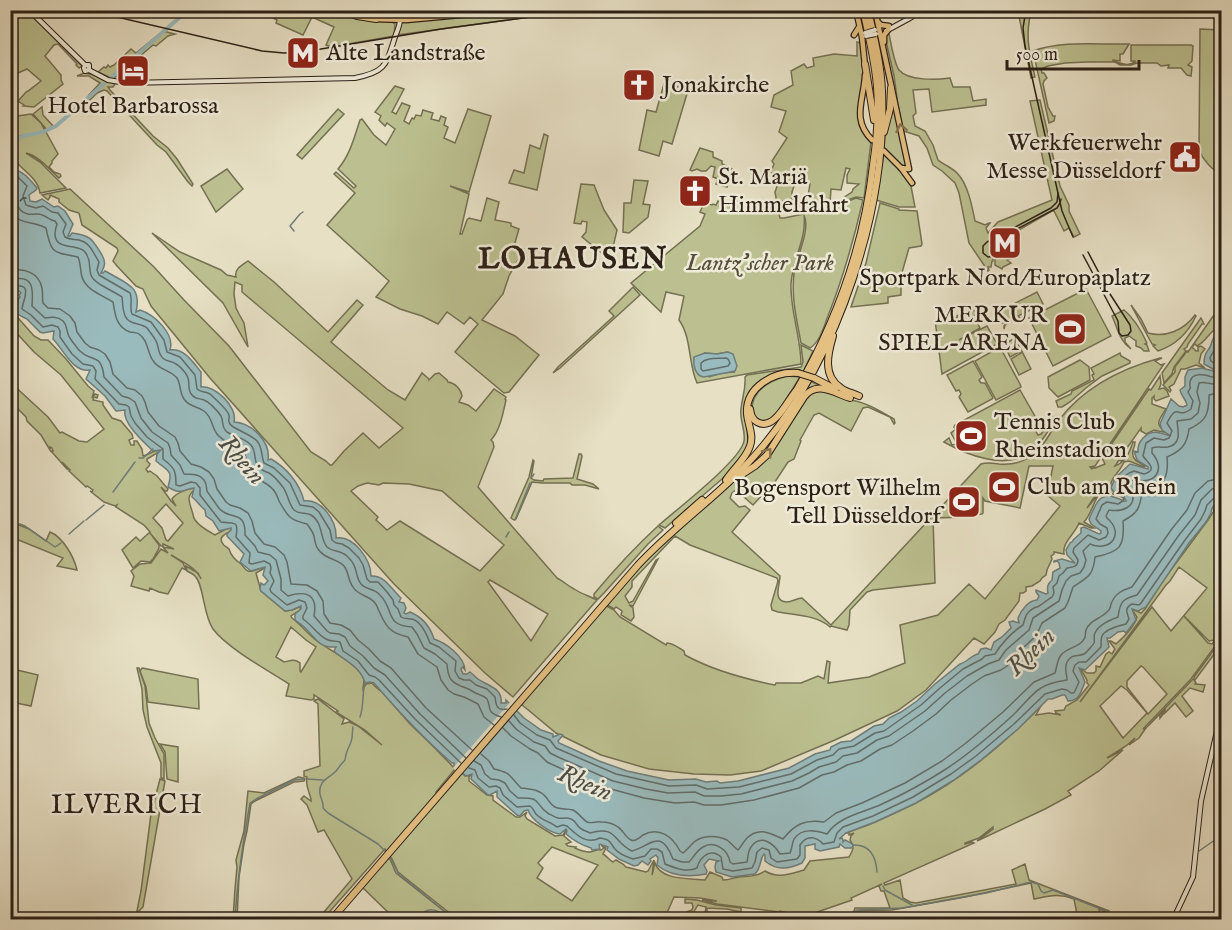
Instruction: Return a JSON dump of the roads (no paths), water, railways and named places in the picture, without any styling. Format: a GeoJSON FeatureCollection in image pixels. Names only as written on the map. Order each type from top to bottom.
{"type":"FeatureCollection","features":[{"type":"Feature","properties":{"kind":"highway"},"geometry":{"type":"LineString","coordinates":[[341,10],[357,16],[376,17]]}},
{"type":"Feature","properties":{"kind":"highway"},"geometry":{"type":"LineString","coordinates":[[349,10],[376,17]]}},
{"type":"Feature","properties":{"kind":"highway"},"geometry":{"type":"LineString","coordinates":[[329,920],[607,597],[634,562],[726,480],[748,457],[767,435],[797,390],[841,298],[867,207],[875,154],[877,88],[863,10]]}},
{"type":"Feature","properties":{"kind":"highway"},"geometry":{"type":"LineString","coordinates":[[726,480],[745,456],[751,444],[748,403],[759,386],[770,378],[784,373],[798,374],[859,396],[842,389],[835,383],[830,376],[828,366],[831,344],[868,225],[880,144],[881,79],[868,10]]}},
{"type":"Feature","properties":{"kind":"highway"},"geometry":{"type":"LineString","coordinates":[[865,64],[874,120],[875,154]]}},
{"type":"Feature","properties":{"kind":"highway"},"geometry":{"type":"LineString","coordinates":[[880,144],[883,141],[890,109],[891,88]]}},
{"type":"Feature","properties":{"kind":"highway"},"geometry":{"type":"LineString","coordinates":[[723,488],[762,447],[790,409],[820,357],[845,300]]}},
{"type":"Feature","properties":{"kind":"highway"},"geometry":{"type":"LineString","coordinates":[[797,390],[770,423],[759,423],[753,418],[750,405],[761,387],[775,378],[798,374]]}},
{"type":"Feature","properties":{"kind":"highway"},"geometry":{"type":"LineString","coordinates":[[814,379],[832,392]]}},
{"type":"Feature","properties":{"kind":"highway"},"geometry":{"type":"LineString","coordinates":[[668,532],[723,488],[755,466],[766,455],[811,389],[819,388],[850,398]]}},
{"type":"Feature","properties":{"kind":"main road"},"geometry":{"type":"LineString","coordinates":[[29,10],[84,65],[89,65],[89,70],[111,81],[126,83],[352,78],[369,75],[381,68],[387,60],[399,18]]}},
{"type":"Feature","properties":{"kind":"main road"},"geometry":{"type":"LineString","coordinates":[[390,20],[489,10]]}},
{"type":"Feature","properties":{"kind":"main road"},"geometry":{"type":"LineString","coordinates":[[376,17],[399,18],[516,10]]}},
{"type":"Feature","properties":{"kind":"main road"},"geometry":{"type":"LineString","coordinates":[[856,10],[864,35],[865,64],[860,117],[863,129],[872,140]]}},
{"type":"Feature","properties":{"kind":"main road"},"geometry":{"type":"LineString","coordinates":[[875,10],[909,169],[901,168]]}},
{"type":"Feature","properties":{"kind":"main road"},"geometry":{"type":"LineString","coordinates":[[864,35],[890,28],[922,10]]}},
{"type":"Feature","properties":{"kind":"main road"},"geometry":{"type":"LineString","coordinates":[[376,17],[390,20],[396,24],[396,27]]}},
{"type":"Feature","properties":{"kind":"main road"},"geometry":{"type":"LineString","coordinates":[[396,35],[399,18]]}},
{"type":"Feature","properties":{"kind":"main road"},"geometry":{"type":"LineString","coordinates":[[877,21],[890,28]]}},
{"type":"Feature","properties":{"kind":"main road"},"geometry":{"type":"LineString","coordinates":[[860,24],[854,37],[863,45]]}},
{"type":"Feature","properties":{"kind":"main road"},"geometry":{"type":"LineString","coordinates":[[883,47],[884,36],[890,28]]}},
{"type":"Feature","properties":{"kind":"main road"},"geometry":{"type":"LineString","coordinates":[[884,151],[912,183]]}},
{"type":"Feature","properties":{"kind":"main road"},"geometry":{"type":"LineString","coordinates":[[1173,920],[1193,877],[1202,794],[1221,709]]}},
{"type":"Feature","properties":{"kind":"water","name":"Rhein"},"geometry":{"type":"Polygon","coordinates":[[[14,170],[24,174],[37,188],[29,195],[30,201],[36,202],[42,199],[65,211],[73,224],[68,236],[72,233],[79,234],[88,237],[93,242],[104,260],[101,273],[105,271],[127,283],[135,291],[136,312],[140,310],[146,312],[162,326],[170,338],[170,350],[184,353],[201,372],[201,387],[207,387],[219,393],[229,404],[234,422],[247,426],[259,435],[266,447],[268,460],[271,459],[287,472],[296,483],[304,501],[311,501],[327,512],[334,525],[336,538],[343,538],[355,544],[365,556],[371,576],[384,580],[401,598],[399,602],[404,603],[406,608],[404,613],[410,612],[418,616],[428,626],[434,639],[458,655],[464,665],[465,670],[463,667],[461,669],[463,674],[470,672],[494,688],[500,694],[501,703],[506,703],[506,700],[524,718],[541,730],[553,734],[553,737],[563,735],[559,743],[627,771],[669,780],[696,779],[720,783],[738,781],[789,768],[815,754],[830,750],[831,747],[841,742],[851,741],[874,726],[883,724],[917,701],[960,664],[978,654],[981,649],[991,650],[994,642],[1011,628],[1009,622],[1019,623],[1018,618],[1023,609],[1037,600],[1039,596],[1036,590],[1048,593],[1053,572],[1060,568],[1059,563],[1054,561],[1062,559],[1075,563],[1067,555],[1066,550],[1081,533],[1081,528],[1101,533],[1089,519],[1101,498],[1107,496],[1126,501],[1111,488],[1115,478],[1130,464],[1148,469],[1137,460],[1134,451],[1138,452],[1141,441],[1149,434],[1156,432],[1171,436],[1162,430],[1160,424],[1171,399],[1179,406],[1187,405],[1180,390],[1185,386],[1188,370],[1202,368],[1213,371],[1204,364],[1204,361],[1216,335],[1222,335],[1221,497],[1146,607],[1138,611],[1132,609],[1136,620],[1126,633],[1118,632],[1107,638],[1109,647],[1085,670],[1079,668],[1085,682],[1078,697],[1072,701],[1068,701],[1065,695],[1048,699],[1018,729],[954,780],[916,803],[846,833],[839,839],[842,838],[843,842],[845,840],[851,843],[852,848],[845,848],[840,844],[839,847],[820,851],[815,849],[815,844],[805,846],[805,858],[802,863],[783,868],[765,861],[764,854],[755,874],[732,877],[716,872],[716,862],[719,861],[709,859],[704,865],[706,874],[700,875],[687,876],[668,872],[657,865],[656,855],[650,859],[648,865],[642,861],[634,866],[619,859],[607,850],[608,847],[600,844],[600,849],[592,850],[577,842],[566,834],[566,829],[560,834],[551,831],[537,822],[528,810],[520,816],[517,815],[497,797],[497,791],[488,795],[471,779],[472,774],[466,776],[421,735],[374,683],[365,683],[357,669],[334,651],[336,647],[319,643],[295,620],[295,614],[301,606],[285,611],[261,591],[261,583],[264,585],[268,581],[263,575],[265,567],[251,571],[240,562],[244,554],[227,536],[231,528],[219,531],[213,521],[206,516],[205,510],[192,497],[194,488],[179,491],[168,487],[170,474],[156,461],[157,454],[161,450],[153,451],[139,438],[127,421],[125,410],[116,411],[105,396],[86,379],[90,370],[78,368],[73,364],[53,339],[54,331],[40,332],[14,310],[13,306],[21,293],[11,292],[10,172],[14,170]]]}},
{"type":"Feature","properties":{"kind":"water"},"geometry":{"type":"Polygon","coordinates":[[[728,352],[733,354],[737,366],[735,371],[704,377],[694,367],[694,357],[705,353],[728,352]]]}},
{"type":"Feature","properties":{"kind":"waterway"},"geometry":{"type":"LineString","coordinates":[[10,147],[23,136],[43,132],[56,126],[188,10]]}},
{"type":"Feature","properties":{"kind":"waterway"},"geometry":{"type":"LineString","coordinates":[[294,231],[290,226],[303,212]]}},
{"type":"Feature","properties":{"kind":"waterway"},"geometry":{"type":"LineString","coordinates":[[139,458],[143,458],[153,449]]}},
{"type":"Feature","properties":{"kind":"waterway"},"geometry":{"type":"LineString","coordinates":[[113,492],[135,462]]}},
{"type":"Feature","properties":{"kind":"waterway"},"geometry":{"type":"LineString","coordinates":[[515,520],[530,483]]}},
{"type":"Feature","properties":{"kind":"waterway"},"geometry":{"type":"LineString","coordinates":[[86,520],[104,505]]}},
{"type":"Feature","properties":{"kind":"waterway"},"geometry":{"type":"LineString","coordinates":[[69,534],[84,521]]}},
{"type":"Feature","properties":{"kind":"waterway"},"geometry":{"type":"LineString","coordinates":[[10,527],[20,524],[55,547],[61,543]]}},
{"type":"Feature","properties":{"kind":"waterway"},"geometry":{"type":"LineString","coordinates":[[506,537],[509,532]]}},
{"type":"Feature","properties":{"kind":"waterway"},"geometry":{"type":"LineString","coordinates":[[360,717],[365,682]]}},
{"type":"Feature","properties":{"kind":"waterway"},"geometry":{"type":"LineString","coordinates":[[353,727],[352,740],[345,760],[321,786],[323,808],[378,844],[387,853]]}},
{"type":"Feature","properties":{"kind":"waterway"},"geometry":{"type":"LineString","coordinates":[[235,920],[237,890],[250,803],[294,780],[304,779]]}},
{"type":"Feature","properties":{"kind":"waterway"},"geometry":{"type":"LineString","coordinates":[[307,779],[323,780]]}},
{"type":"Feature","properties":{"kind":"waterway"},"geometry":{"type":"LineString","coordinates":[[1199,851],[1222,835]]}},
{"type":"Feature","properties":{"kind":"waterway"},"geometry":{"type":"LineString","coordinates":[[853,845],[859,845],[871,852],[877,872]]}},
{"type":"Feature","properties":{"kind":"waterway"},"geometry":{"type":"LineString","coordinates":[[390,857],[398,873],[455,920]]}},
{"type":"Feature","properties":{"kind":"waterway"},"geometry":{"type":"LineString","coordinates":[[846,920],[857,910],[902,908],[986,893],[1031,882],[1038,884],[1044,893],[1053,890],[1106,911]]}},
{"type":"Feature","properties":{"kind":"waterway"},"geometry":{"type":"LineString","coordinates":[[883,886],[885,890],[912,905]]}},
{"type":"Feature","properties":{"kind":"waterway"},"geometry":{"type":"LineString","coordinates":[[417,920],[428,910],[436,911],[448,920]]}},
{"type":"Feature","properties":{"kind":"tram line"},"geometry":{"type":"LineString","coordinates":[[87,10],[262,51],[284,53],[583,10]]}},
{"type":"Feature","properties":{"kind":"tram line"},"geometry":{"type":"LineString","coordinates":[[1026,10],[1023,28],[1025,46],[1062,211],[1073,237]]}},
{"type":"Feature","properties":{"kind":"tram line"},"geometry":{"type":"LineString","coordinates":[[1058,193],[1057,202],[1051,208],[987,242],[983,246],[983,253],[988,257],[994,256],[1015,230],[1057,208],[1061,199]]}},
{"type":"Feature","properties":{"kind":"tram line"},"geometry":{"type":"LineString","coordinates":[[1083,255],[1118,321],[1119,333],[1122,336],[1128,335],[1131,331],[1130,325],[1110,294],[1088,252]]}},
{"type":"Feature","properties":{"kind":"tram line"},"geometry":{"type":"LineString","coordinates":[[1212,920],[1222,913]]}},
{"type":"Feature","properties":{"kind":"railway"},"geometry":{"type":"LineString","coordinates":[[309,52],[320,51]]}},
{"type":"Feature","properties":{"kind":"place","name":"Alte Landstraße"},"geometry":{"type":"Point","coordinates":[303,53]}},
{"type":"Feature","properties":{"kind":"place","name":"Hotel Barbarossa"},"geometry":{"type":"Point","coordinates":[133,71]}},
{"type":"Feature","properties":{"kind":"place","name":"Jonakirche"},"geometry":{"type":"Point","coordinates":[639,85]}},
{"type":"Feature","properties":{"kind":"place","name":"Werkfeuerwehr Messe Düsseldorf"},"geometry":{"type":"Point","coordinates":[1185,157]}},
{"type":"Feature","properties":{"kind":"place","name":"St. Mariä Himmelfahrt"},"geometry":{"type":"Point","coordinates":[695,191]}},
{"type":"Feature","properties":{"kind":"place","name":"Sportpark Nord/Europaplatz"},"geometry":{"type":"Point","coordinates":[1005,243]}},
{"type":"Feature","properties":{"kind":"place","name":"MERKUR SPIEL-ARENA"},"geometry":{"type":"Point","coordinates":[1070,329]}},
{"type":"Feature","properties":{"kind":"place","name":"Tennis Club Rheinstadion"},"geometry":{"type":"Point","coordinates":[971,436]}},
{"type":"Feature","properties":{"kind":"place","name":"Club am Rhein"},"geometry":{"type":"Point","coordinates":[1004,487]}},
{"type":"Feature","properties":{"kind":"place","name":"Bogensport Wilhelm Tell Düsseldorf"},"geometry":{"type":"Point","coordinates":[964,502]}},
{"type":"Feature","properties":{"kind":"district","name":"LOHAUSEN"},"geometry":{"type":"Point","coordinates":[573,260]}},
{"type":"Feature","properties":{"kind":"district","name":"ILVERICH"},"geometry":{"type":"Point","coordinates":[127,806]}},
{"type":"Feature","properties":{"kind":"park label","name":"Lantz'scher Park"},"geometry":{"type":"Point","coordinates":[760,263]}}]}
